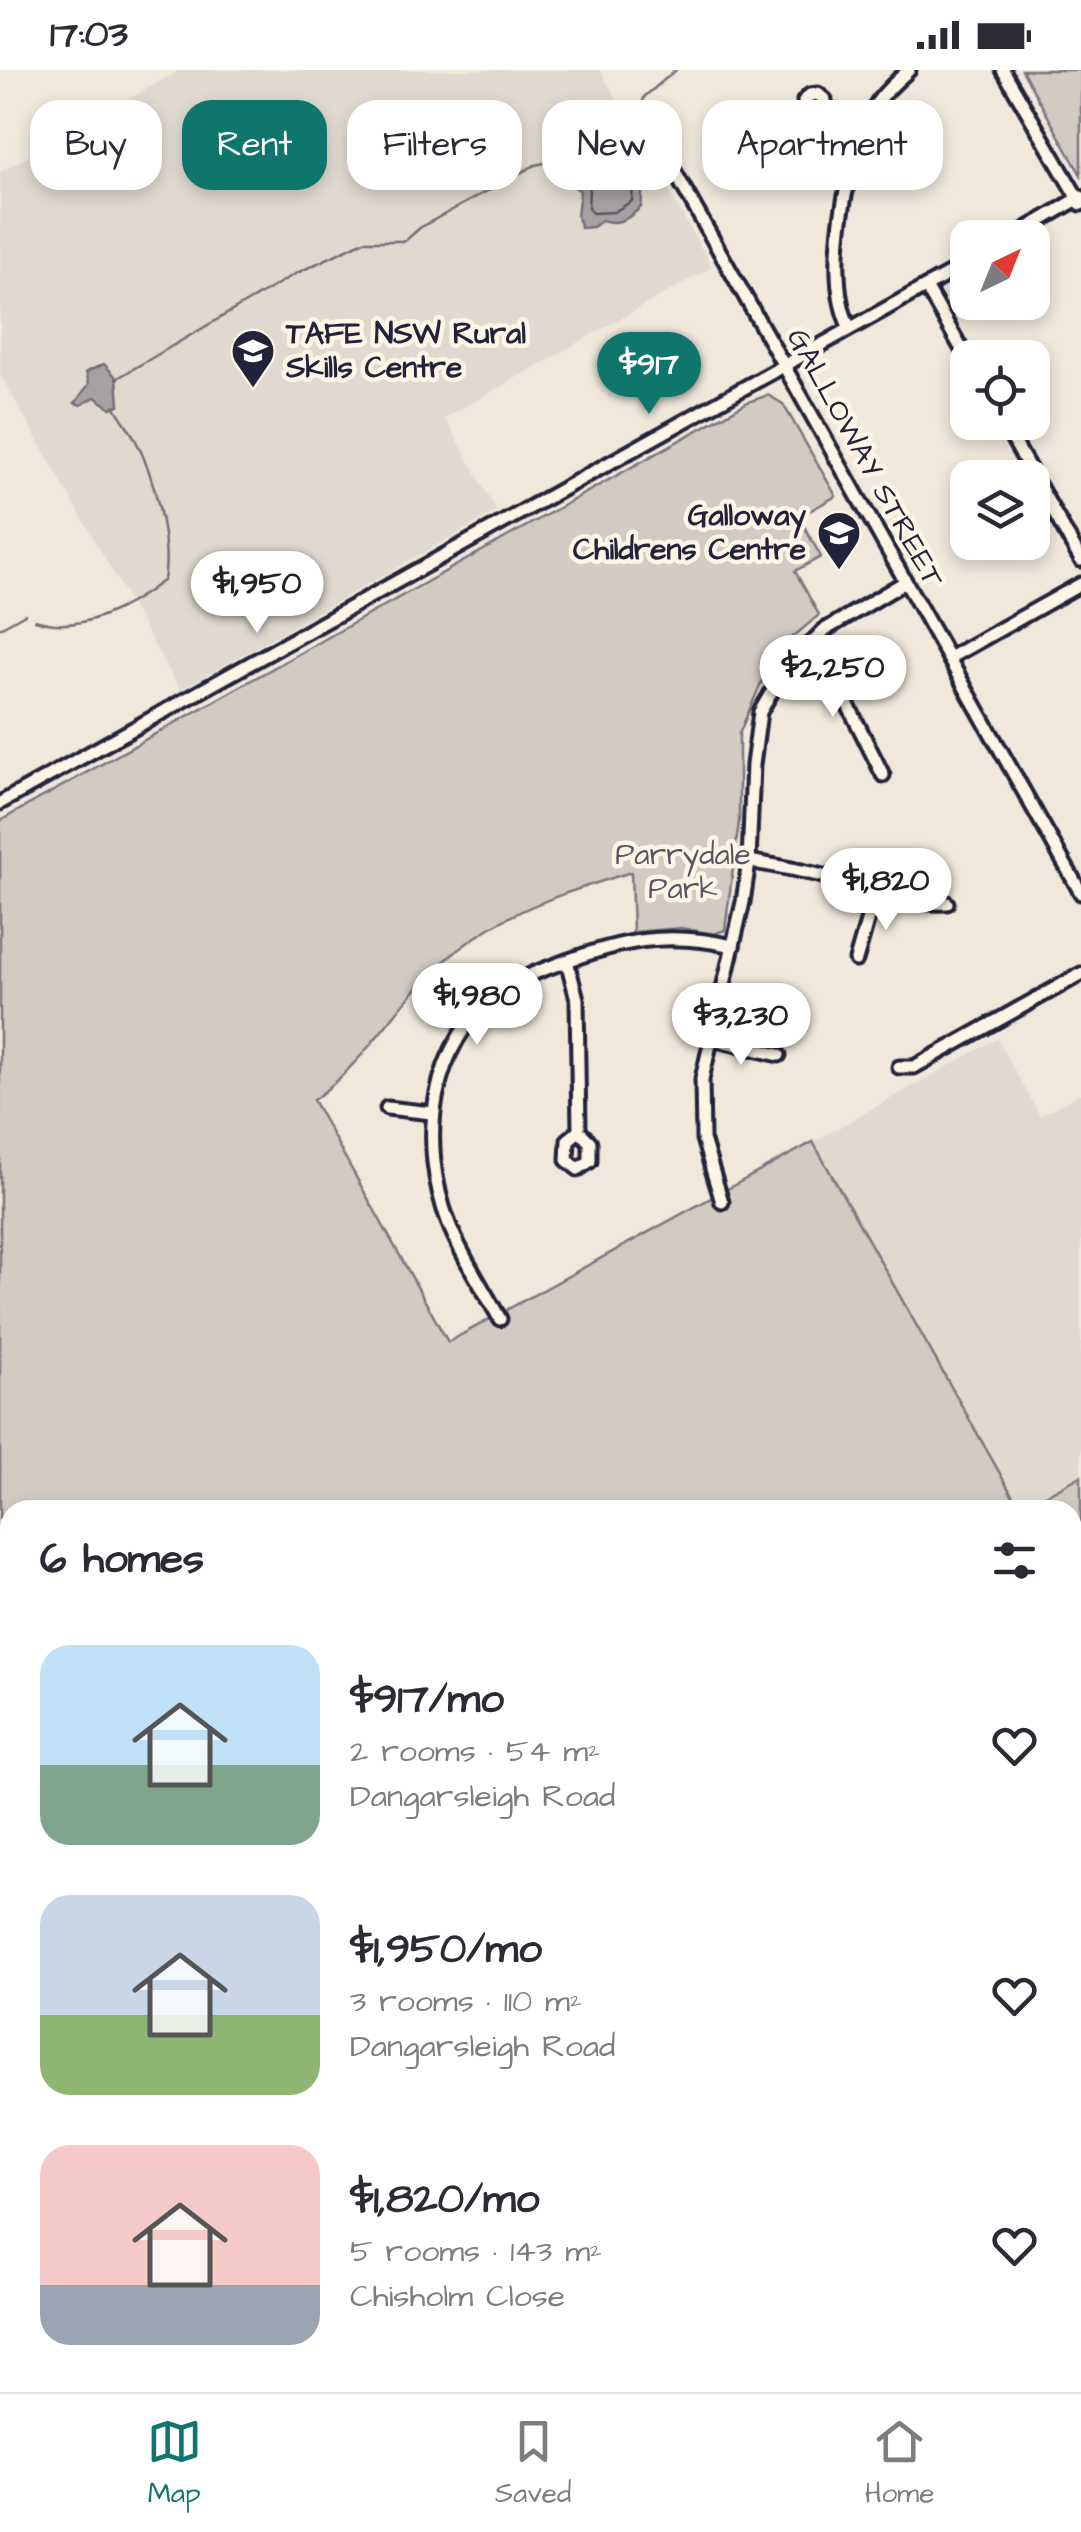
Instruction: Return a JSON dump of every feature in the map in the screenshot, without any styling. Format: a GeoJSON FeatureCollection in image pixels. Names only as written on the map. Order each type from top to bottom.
{"type":"FeatureCollection","features":[{"type":"Feature","properties":{"kind":"street"},"geometry":{"type":"LineString","coordinates":[[879,100],[909,70]]}},
{"type":"Feature","properties":{"kind":"street"},"geometry":{"type":"LineString","coordinates":[[1003,70],[1080,200],[1044,220]]}},
{"type":"Feature","properties":{"kind":"street","name":"GALLOWAY STREET"},"geometry":{"type":"LineString","coordinates":[[682,184],[1081,894]]}},
{"type":"Feature","properties":{"kind":"street"},"geometry":{"type":"LineString","coordinates":[[846,190],[836,274],[841,312],[850,328]]}},
{"type":"Feature","properties":{"kind":"street"},"geometry":{"type":"LineString","coordinates":[[0,803],[950,273]]}},
{"type":"Feature","properties":{"kind":"street"},"geometry":{"type":"LineString","coordinates":[[926,287],[956,340]]}},
{"type":"Feature","properties":{"kind":"street"},"geometry":{"type":"LineString","coordinates":[[1013,440],[1081,560]]}},
{"type":"Feature","properties":{"kind":"street"},"geometry":{"type":"LineString","coordinates":[[722,1202],[712,1177],[701,1110],[702,1079],[749,861],[753,765],[760,712],[800,652],[823,630],[905,582]]}},
{"type":"Feature","properties":{"kind":"street"},"geometry":{"type":"LineString","coordinates":[[949,658],[1081,584]]}},
{"type":"Feature","properties":{"kind":"street"},"geometry":{"type":"LineString","coordinates":[[800,652],[848,705],[883,775]]}},
{"type":"Feature","properties":{"kind":"street"},"geometry":{"type":"LineString","coordinates":[[749,861],[827,877],[922,904],[947,904]]}},
{"type":"Feature","properties":{"kind":"street"},"geometry":{"type":"LineString","coordinates":[[856,960],[876,894]]}},
{"type":"Feature","properties":{"kind":"street"},"geometry":{"type":"LineString","coordinates":[[500,1318],[449,1224],[436,1182],[432,1113],[444,1071],[472,1018],[504,990],[607,946],[676,937],[733,946]]}},
{"type":"Feature","properties":{"kind":"street"},"geometry":{"type":"LineString","coordinates":[[568,961],[578,999],[578,1131]]}},
{"type":"Feature","properties":{"kind":"street"},"geometry":{"type":"LineString","coordinates":[[900,1068],[914,1067],[1081,974]]}},
{"type":"Feature","properties":{"kind":"street"},"geometry":{"type":"LineString","coordinates":[[713,1039],[778,1056]]}},
{"type":"Feature","properties":{"kind":"street"},"geometry":{"type":"LineString","coordinates":[[387,1108],[432,1113]]}},
{"type":"Feature","properties":{"kind":"shaded area","name":"TAFE NSW Rural Skills Centre"},"geometry":{"type":"Polygon","coordinates":[[[180,70],[600,70],[617,100],[542,100],[542,190],[668,190],[712,267],[445,418],[497,511],[180,690],[0,374],[0,172],[30,155],[30,190],[162,190],[162,100],[127,100],[180,70]]]}},
{"type":"Feature","properties":{"kind":"shaded area"},"geometry":{"type":"Polygon","coordinates":[[[997,1039],[1040,1116],[1081,1093],[1081,1476],[1038,1500],[1014,1500],[813,1142],[997,1039]]]}},
{"type":"Feature","properties":{"kind":"green space"},"geometry":{"type":"Polygon","coordinates":[[[1022,70],[1081,70],[1081,175],[1022,70]]]}},
{"type":"Feature","properties":{"kind":"green space","name":"Parrydale Park"},"geometry":{"type":"Polygon","coordinates":[[[768,395],[783,404],[836,496],[799,517],[821,557],[795,571],[819,615],[774,653],[739,734],[739,822],[725,930],[714,934],[681,928],[633,932],[631,872],[542,902],[490,927],[442,963],[356,1062],[313,1100],[448,1342],[813,1142],[1015,1500],[0,1500],[0,821],[748,402],[768,395]]]}},
{"type":"Feature","properties":{"kind":"green space"},"geometry":{"type":"Polygon","coordinates":[[[1081,1476],[1081,1500],[1037,1500],[1081,1476]]]}},
{"type":"Feature","properties":{"kind":"water"},"geometry":{"type":"Polygon","coordinates":[[[642,190],[641,207],[623,220],[602,220],[593,227],[581,228],[577,216],[580,191],[642,190]]]}},
{"type":"Feature","properties":{"kind":"water"},"geometry":{"type":"Polygon","coordinates":[[[104,364],[117,378],[119,405],[111,408],[95,397],[81,405],[75,403],[89,384],[86,372],[104,364]]]}},
{"type":"Feature","properties":{"kind":"waterway"},"geometry":{"type":"LineString","coordinates":[[643,100],[676,70]]}},
{"type":"Feature","properties":{"kind":"waterway"},"geometry":{"type":"LineString","coordinates":[[116,379],[295,274],[364,241],[405,241],[421,227],[542,164]]}},
{"type":"Feature","properties":{"kind":"waterway"},"geometry":{"type":"LineString","coordinates":[[35,620],[69,624],[103,616],[164,580],[163,528],[154,489],[135,439],[114,405]]}},
{"type":"Feature","properties":{"kind":"waterway"},"geometry":{"type":"LineString","coordinates":[[0,628],[25,614]]}},
{"type":"Feature","properties":{"kind":"place","name":"TAFE NSW Rural Skills Centre"},"geometry":{"type":"Point","coordinates":[253,389]}},
{"type":"Feature","properties":{"kind":"place","name":"Galloway Childrens Centre"},"geometry":{"type":"Point","coordinates":[839,571]}}]}
